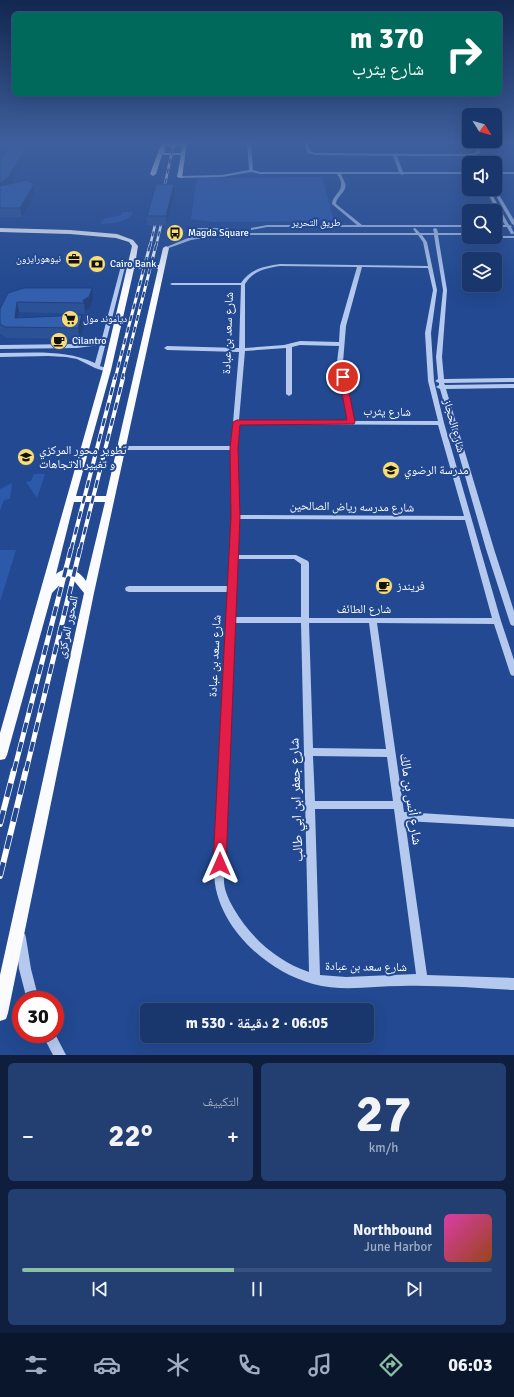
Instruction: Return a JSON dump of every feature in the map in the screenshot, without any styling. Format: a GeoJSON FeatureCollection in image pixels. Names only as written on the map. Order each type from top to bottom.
{"type":"FeatureCollection","features":[{"type":"Feature","properties":{"kind":"main road"},"geometry":{"type":"LineString","coordinates":[[0,230],[110,235],[127,239],[135,246],[132,267],[102,369],[94,410],[60,535],[46,594],[0,755]]}},
{"type":"Feature","properties":{"kind":"main road","name":"المحور المركزى"},"geometry":{"type":"LineString","coordinates":[[0,1013],[89,593],[166,248]]}},
{"type":"Feature","properties":{"kind":"main road"},"geometry":{"type":"LineString","coordinates":[[132,267],[161,267]]}},
{"type":"Feature","properties":{"kind":"main road"},"geometry":{"type":"LineString","coordinates":[[70,499],[110,499]]}},
{"type":"Feature","properties":{"kind":"main road"},"geometry":{"type":"LineString","coordinates":[[46,594],[59,576],[68,573],[78,576],[89,593]]}},
{"type":"Feature","properties":{"kind":"street"},"geometry":{"type":"LineString","coordinates":[[341,191],[334,200],[334,204],[360,225]]}},
{"type":"Feature","properties":{"kind":"street"},"geometry":{"type":"LineString","coordinates":[[491,196],[512,231]]}},
{"type":"Feature","properties":{"kind":"street"},"geometry":{"type":"LineString","coordinates":[[498,196],[514,225],[512,231]]}},
{"type":"Feature","properties":{"kind":"street"},"geometry":{"type":"LineString","coordinates":[[252,229],[267,226],[462,226]]}},
{"type":"Feature","properties":{"kind":"street"},"geometry":{"type":"LineString","coordinates":[[502,228],[512,231]]}},
{"type":"Feature","properties":{"kind":"street","name":"طريق التحرير"},"geometry":{"type":"LineString","coordinates":[[417,232],[376,234],[363,237],[276,236],[264,233],[220,234],[197,237],[194,234],[199,229],[252,229],[462,233]]}},
{"type":"Feature","properties":{"kind":"street"},"geometry":{"type":"LineString","coordinates":[[502,230],[512,231]]}},
{"type":"Feature","properties":{"kind":"street"},"geometry":{"type":"LineString","coordinates":[[502,233],[512,231]]}},
{"type":"Feature","properties":{"kind":"street"},"geometry":{"type":"LineString","coordinates":[[502,235],[512,231]]}},
{"type":"Feature","properties":{"kind":"street","name":"شارع الحجاز"},"geometry":{"type":"LineString","coordinates":[[417,232],[425,242],[431,267],[434,290],[434,300],[428,333],[432,384],[441,423],[497,621],[514,673]]}},
{"type":"Feature","properties":{"kind":"street","name":"شارع الحجاز"},"geometry":{"type":"LineString","coordinates":[[435,232],[445,290],[440,357],[442,384],[490,549],[514,623]]}},
{"type":"Feature","properties":{"kind":"street"},"geometry":{"type":"LineString","coordinates":[[166,248],[197,237]]}},
{"type":"Feature","properties":{"kind":"street"},"geometry":{"type":"LineString","coordinates":[[0,355],[68,356],[82,359],[102,369],[103,343],[124,263]]}},
{"type":"Feature","properties":{"kind":"street","name":"شارع سعد بن عبادة"},"geometry":{"type":"LineString","coordinates":[[431,267],[280,265],[264,268],[252,273],[244,280],[242,350],[234,448],[235,516],[220,840],[220,889],[233,919],[246,936],[261,950],[279,963],[299,974],[315,979],[333,981],[422,980],[514,984]]}},
{"type":"Feature","properties":{"kind":"street"},"geometry":{"type":"LineString","coordinates":[[351,422],[340,362],[341,344],[343,326],[360,266]]}},
{"type":"Feature","properties":{"kind":"street"},"geometry":{"type":"LineString","coordinates":[[172,284],[243,284]]}},
{"type":"Feature","properties":{"kind":"street"},"geometry":{"type":"LineString","coordinates":[[0,347],[77,346],[103,343]]}},
{"type":"Feature","properties":{"kind":"street"},"geometry":{"type":"LineString","coordinates":[[167,348],[242,350],[289,346],[300,343],[341,344]]}},
{"type":"Feature","properties":{"kind":"street"},"geometry":{"type":"LineString","coordinates":[[289,346],[289,394]]}},
{"type":"Feature","properties":{"kind":"street"},"geometry":{"type":"LineString","coordinates":[[442,384],[514,380]]}},
{"type":"Feature","properties":{"kind":"street"},"geometry":{"type":"LineString","coordinates":[[432,384],[514,386]]}},
{"type":"Feature","properties":{"kind":"street","name":"شارع يثرب"},"geometry":{"type":"LineString","coordinates":[[237,422],[441,423]]}},
{"type":"Feature","properties":{"kind":"street"},"geometry":{"type":"LineString","coordinates":[[121,448],[234,448]]}},
{"type":"Feature","properties":{"kind":"street","name":"شارع مدرسه رياض الصالحين"},"geometry":{"type":"LineString","coordinates":[[235,516],[468,518]]}},
{"type":"Feature","properties":{"kind":"street","name":"شارع جعفر ابن ابي طالب"},"geometry":{"type":"LineString","coordinates":[[233,557],[296,557],[304,560],[305,565],[305,620],[315,979]]}},
{"type":"Feature","properties":{"kind":"street"},"geometry":{"type":"LineString","coordinates":[[129,588],[232,589]]}},
{"type":"Feature","properties":{"kind":"street","name":"شارع الطائف"},"geometry":{"type":"LineString","coordinates":[[230,620],[497,621]]}},
{"type":"Feature","properties":{"kind":"street","name":"شارع أنس بن مالك"},"geometry":{"type":"LineString","coordinates":[[373,621],[422,980]]}},
{"type":"Feature","properties":{"kind":"street"},"geometry":{"type":"LineString","coordinates":[[309,752],[391,754]]}},
{"type":"Feature","properties":{"kind":"street"},"geometry":{"type":"LineString","coordinates":[[310,805],[398,805]]}},
{"type":"Feature","properties":{"kind":"street"},"geometry":{"type":"LineString","coordinates":[[400,816],[514,823]]}},
{"type":"Feature","properties":{"kind":"street"},"geometry":{"type":"LineString","coordinates":[[19,919],[24,969],[31,991]]}},
{"type":"Feature","properties":{"kind":"street"},"geometry":{"type":"LineString","coordinates":[[53,1043],[60,1055]]}},
{"type":"Feature","properties":{"kind":"shaded area"},"geometry":{"type":"Polygon","coordinates":[[[195,191],[326,191],[334,221],[214,222],[191,219],[195,191]]]}},
{"type":"Feature","properties":{"kind":"shaded area"},"geometry":{"type":"Polygon","coordinates":[[[122,212],[133,212],[123,221],[100,224],[104,219],[121,215],[122,212]]]}},
{"type":"Feature","properties":{"kind":"shaded area"},"geometry":{"type":"Polygon","coordinates":[[[34,474],[45,474],[37,498],[26,482],[31,481],[34,474]]]}},
{"type":"Feature","properties":{"kind":"shaded area"},"geometry":{"type":"Polygon","coordinates":[[[12,483],[10,499],[4,500],[0,511],[0,489],[12,483]]]}},
{"type":"Feature","properties":{"kind":"shaded area"},"geometry":{"type":"Polygon","coordinates":[[[0,550],[16,550],[0,602],[0,550]]]}},
{"type":"Feature","properties":{"kind":"building"},"geometry":{"type":"Polygon","coordinates":[[[0,191],[30,191],[20,208],[0,208],[0,191]]]}},
{"type":"Feature","properties":{"kind":"building"},"geometry":{"type":"Polygon","coordinates":[[[154,191],[172,191],[166,216],[147,216],[154,191]]]}},
{"type":"Feature","properties":{"kind":"building"},"geometry":{"type":"Polygon","coordinates":[[[24,288],[92,288],[89,297],[83,300],[84,303],[17,302],[15,318],[82,315],[78,328],[5,327],[0,324],[0,309],[8,293],[24,288]]]}},
{"type":"Feature","properties":{"kind":"railway"},"geometry":{"type":"LineString","coordinates":[[150,246],[155,225]]}},
{"type":"Feature","properties":{"kind":"railway"},"geometry":{"type":"LineString","coordinates":[[156,246],[161,225]]}},
{"type":"Feature","properties":{"kind":"railway"},"geometry":{"type":"LineString","coordinates":[[115,379],[150,245]]}},
{"type":"Feature","properties":{"kind":"railway"},"geometry":{"type":"LineString","coordinates":[[122,379],[156,245]]}},
{"type":"Feature","properties":{"kind":"railway"},"geometry":{"type":"LineString","coordinates":[[71,550],[115,378]]}},
{"type":"Feature","properties":{"kind":"railway"},"geometry":{"type":"LineString","coordinates":[[80,550],[123,378]]}},
{"type":"Feature","properties":{"kind":"railway"},"geometry":{"type":"LineString","coordinates":[[14,771],[71,549]]}},
{"type":"Feature","properties":{"kind":"railway"},"geometry":{"type":"LineString","coordinates":[[26,771],[80,549]]}},
{"type":"Feature","properties":{"kind":"railway"},"geometry":{"type":"LineString","coordinates":[[0,824],[14,770]]}},
{"type":"Feature","properties":{"kind":"railway"},"geometry":{"type":"LineString","coordinates":[[0,876],[26,770]]}},
{"type":"Feature","properties":{"kind":"place","name":"Magda Square"},"geometry":{"type":"Point","coordinates":[175,233]}},
{"type":"Feature","properties":{"kind":"place","name":"نيوهورايزون"},"geometry":{"type":"Point","coordinates":[74,259]}},
{"type":"Feature","properties":{"kind":"place","name":"Cairo Bank"},"geometry":{"type":"Point","coordinates":[97,264]}},
{"type":"Feature","properties":{"kind":"place","name":"دياموند مول"},"geometry":{"type":"Point","coordinates":[70,319]}},
{"type":"Feature","properties":{"kind":"place","name":"Cilantro"},"geometry":{"type":"Point","coordinates":[59,341]}},
{"type":"Feature","properties":{"kind":"place","name":"تطوير محور المركزي و تغيير الاتجاهات"},"geometry":{"type":"Point","coordinates":[26,457]}},
{"type":"Feature","properties":{"kind":"place","name":"مدرسة الرضوي"},"geometry":{"type":"Point","coordinates":[391,470]}},
{"type":"Feature","properties":{"kind":"place","name":"فريندز"},"geometry":{"type":"Point","coordinates":[384,586]}},
{"type":"Feature","properties":{"kind":"route"},"geometry":{"type":"LineString","coordinates":[[220,864],[235,516],[234,448],[237,422],[351,422],[343,377]]}}]}
